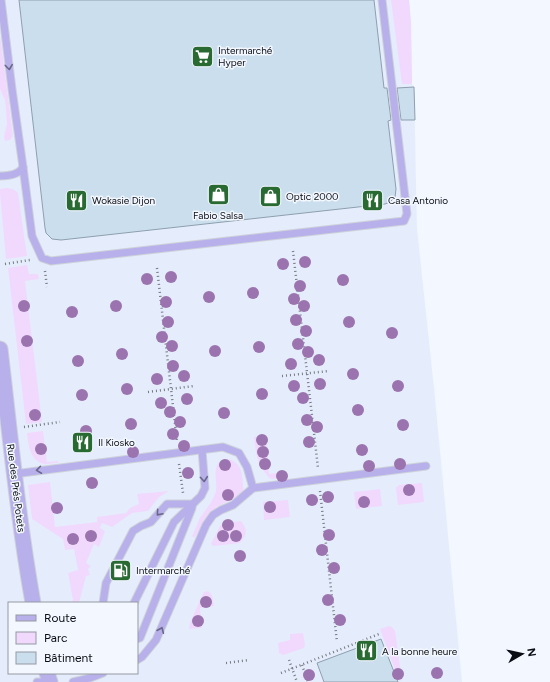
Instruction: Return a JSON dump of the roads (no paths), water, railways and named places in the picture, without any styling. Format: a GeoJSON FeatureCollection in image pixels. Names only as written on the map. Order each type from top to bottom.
{"type":"FeatureCollection","features":[{"type":"Feature","properties":{"kind":"street","name":"Rue des Prés Potets"},"geometry":{"type":"LineString","coordinates":[[0,349],[14,474],[33,602]]}},
{"type":"Feature","properties":{"kind":"lane"},"geometry":{"type":"LineString","coordinates":[[1,0],[32,236],[42,258],[51,260],[404,221],[407,214],[382,0]]}},
{"type":"Feature","properties":{"kind":"lane"},"geometry":{"type":"LineString","coordinates":[[0,176],[17,174],[23,167]]}},
{"type":"Feature","properties":{"kind":"lane"},"geometry":{"type":"LineString","coordinates":[[14,474],[223,447],[239,453],[247,467],[253,488]]}},
{"type":"Feature","properties":{"kind":"lane"},"geometry":{"type":"LineString","coordinates":[[134,602],[174,522],[201,496],[205,488],[202,450]]}},
{"type":"Feature","properties":{"kind":"lane"},"geometry":{"type":"LineString","coordinates":[[138,659],[142,657],[156,640],[206,526],[213,515],[233,505],[253,488],[426,466]]}},
{"type":"Feature","properties":{"kind":"lane"},"geometry":{"type":"LineString","coordinates":[[103,602],[106,583],[133,531],[151,522],[167,504],[193,504]]}},
{"type":"Feature","properties":{"kind":"lane"},"geometry":{"type":"LineString","coordinates":[[138,639],[140,638],[193,504]]}},
{"type":"Feature","properties":{"kind":"lane"},"geometry":{"type":"LineString","coordinates":[[73,682],[100,674]]}},
{"type":"Feature","properties":{"kind":"lane"},"geometry":{"type":"LineString","coordinates":[[37,682],[45,682]]}},
{"type":"Feature","properties":{"kind":"place","name":"Intermarché Hyper"},"geometry":{"type":"Point","coordinates":[202,56]}},
{"type":"Feature","properties":{"kind":"place","name":"Fabio Salsa"},"geometry":{"type":"Point","coordinates":[218,195]}},
{"type":"Feature","properties":{"kind":"place","name":"Optic 2000"},"geometry":{"type":"Point","coordinates":[270,196]}},
{"type":"Feature","properties":{"kind":"place","name":"Wokasie Dijon"},"geometry":{"type":"Point","coordinates":[76,200]}},
{"type":"Feature","properties":{"kind":"place","name":"Casa Antonio"},"geometry":{"type":"Point","coordinates":[373,200]}},
{"type":"Feature","properties":{"kind":"place","name":"Il Kiosko"},"geometry":{"type":"Point","coordinates":[82,442]}},
{"type":"Feature","properties":{"kind":"place","name":"Intermarché"},"geometry":{"type":"Point","coordinates":[121,570]}},
{"type":"Feature","properties":{"kind":"place","name":"A la bonne heure"},"geometry":{"type":"Point","coordinates":[367,651]}}]}
